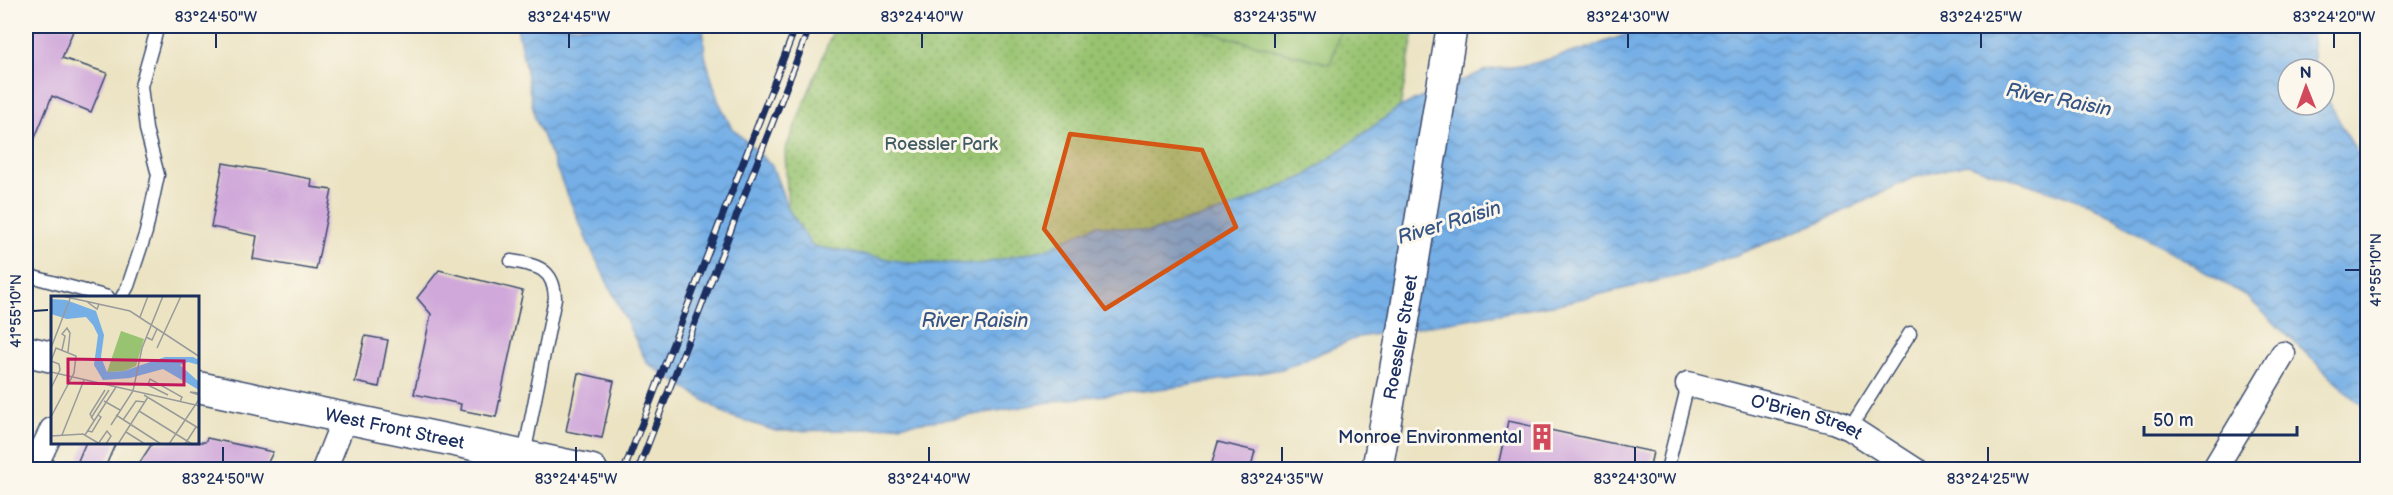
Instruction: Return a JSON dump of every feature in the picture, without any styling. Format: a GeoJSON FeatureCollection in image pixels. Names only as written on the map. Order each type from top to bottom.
{"type":"FeatureCollection","features":[{"type":"Feature","properties":{"kind":"street","name":"Roessler Street"},"geometry":{"type":"LineString","coordinates":[[1377,470],[1452,27]]}},
{"type":"Feature","properties":{"kind":"street"},"geometry":{"type":"LineString","coordinates":[[26,351],[51,357]]}},
{"type":"Feature","properties":{"kind":"street"},"geometry":{"type":"LineString","coordinates":[[2214,470],[2283,354]]}},
{"type":"Feature","properties":{"kind":"street","name":"O'Brien Street"},"geometry":{"type":"LineString","coordinates":[[1688,384],[1833,421],[1850,429],[1915,470]]}},
{"type":"Feature","properties":{"kind":"street","name":"West Front Street"},"geometry":{"type":"LineString","coordinates":[[200,387],[592,470]]}},
{"type":"Feature","properties":{"kind":"street"},"geometry":{"type":"LineString","coordinates":[[324,470],[345,417]]}},
{"type":"Feature","properties":{"kind":"street"},"geometry":{"type":"LineString","coordinates":[[33,470],[51,432]]}},
{"type":"Feature","properties":{"kind":"lane"},"geometry":{"type":"LineString","coordinates":[[123,296],[146,232],[158,175],[146,129],[141,86],[158,26]]}},
{"type":"Feature","properties":{"kind":"lane"},"geometry":{"type":"LineString","coordinates":[[511,261],[532,264],[544,270],[554,287],[555,298],[525,455]]}},
{"type":"Feature","properties":{"kind":"lane"},"geometry":{"type":"LineString","coordinates":[[26,275],[104,296]]}},
{"type":"Feature","properties":{"kind":"lane"},"geometry":{"type":"LineString","coordinates":[[1850,429],[1910,333]]}},
{"type":"Feature","properties":{"kind":"lane"},"geometry":{"type":"LineString","coordinates":[[1667,470],[1688,384]]}},
{"type":"Feature","properties":{"kind":"highlighted area"},"geometry":{"type":"Polygon","coordinates":[[[1070,134],[1202,150],[1236,227],[1105,309],[1044,229],[1070,134]]]}},
{"type":"Feature","properties":{"kind":"green space","name":"Roessler Park"},"geometry":{"type":"Polygon","coordinates":[[[835,26],[1415,26],[1400,107],[1304,177],[1227,210],[1148,232],[1097,225],[1047,249],[981,264],[910,263],[812,247],[788,209],[785,151],[835,26]]]}},
{"type":"Feature","properties":{"kind":"green space"},"geometry":{"type":"Polygon","coordinates":[[[1186,26],[1342,26],[1330,64],[1186,26]]]}},
{"type":"Feature","properties":{"kind":"water","name":"River Raisin"},"geometry":{"type":"Polygon","coordinates":[[[517,26],[703,26],[705,56],[718,100],[731,127],[772,166],[788,209],[812,246],[910,263],[981,264],[1047,249],[1097,225],[1148,232],[1227,210],[1304,177],[1400,107],[1486,70],[1528,65],[1585,49],[1650,26],[2317,26],[2311,28],[2313,57],[2276,57],[2276,117],[2336,117],[2336,115],[2367,171],[2367,408],[2355,400],[2246,296],[2092,205],[1967,164],[1912,178],[1827,219],[1691,273],[1558,304],[1359,337],[1282,369],[1185,386],[1062,400],[956,418],[856,430],[776,431],[727,415],[647,363],[588,243],[535,118],[517,26]]]}},
{"type":"Feature","properties":{"kind":"building"},"geometry":{"type":"Polygon","coordinates":[[[26,26],[75,26],[62,58],[107,73],[91,112],[52,96],[26,160],[26,26]]]}},
{"type":"Feature","properties":{"kind":"building"},"geometry":{"type":"Polygon","coordinates":[[[223,163],[312,179],[311,187],[332,190],[316,270],[253,259],[257,236],[211,227],[223,163]]]}},
{"type":"Feature","properties":{"kind":"building"},"geometry":{"type":"Polygon","coordinates":[[[439,270],[523,291],[496,417],[460,410],[461,404],[414,394],[431,314],[417,298],[439,270]]]}},
{"type":"Feature","properties":{"kind":"building"},"geometry":{"type":"Polygon","coordinates":[[[365,336],[388,340],[379,387],[355,382],[365,336]]]}},
{"type":"Feature","properties":{"kind":"building"},"geometry":{"type":"Polygon","coordinates":[[[578,373],[614,381],[602,438],[566,431],[578,373]]]}},
{"type":"Feature","properties":{"kind":"building","name":"Monroe Environmental"},"geometry":{"type":"Polygon","coordinates":[[[1508,421],[1653,452],[1649,470],[1497,470],[1508,421]]]}},
{"type":"Feature","properties":{"kind":"building"},"geometry":{"type":"Polygon","coordinates":[[[207,438],[273,452],[264,470],[135,470],[152,444],[200,444],[200,442],[205,442],[207,438]]]}},
{"type":"Feature","properties":{"kind":"building"},"geometry":{"type":"Polygon","coordinates":[[[1218,442],[1255,451],[1250,470],[1210,470],[1218,442]]]}},
{"type":"Feature","properties":{"kind":"building"},"geometry":{"type":"Polygon","coordinates":[[[85,444],[115,444],[104,470],[74,470],[85,444]]]}},
{"type":"Feature","properties":{"kind":"railway"},"geometry":{"type":"LineString","coordinates":[[624,470],[796,26]]}},
{"type":"Feature","properties":{"kind":"railway"},"geometry":{"type":"LineString","coordinates":[[638,470],[810,26]]}},
{"type":"Feature","properties":{"kind":"place","name":"Monroe Environmental"},"geometry":{"type":"Point","coordinates":[1542,437]}}]}
